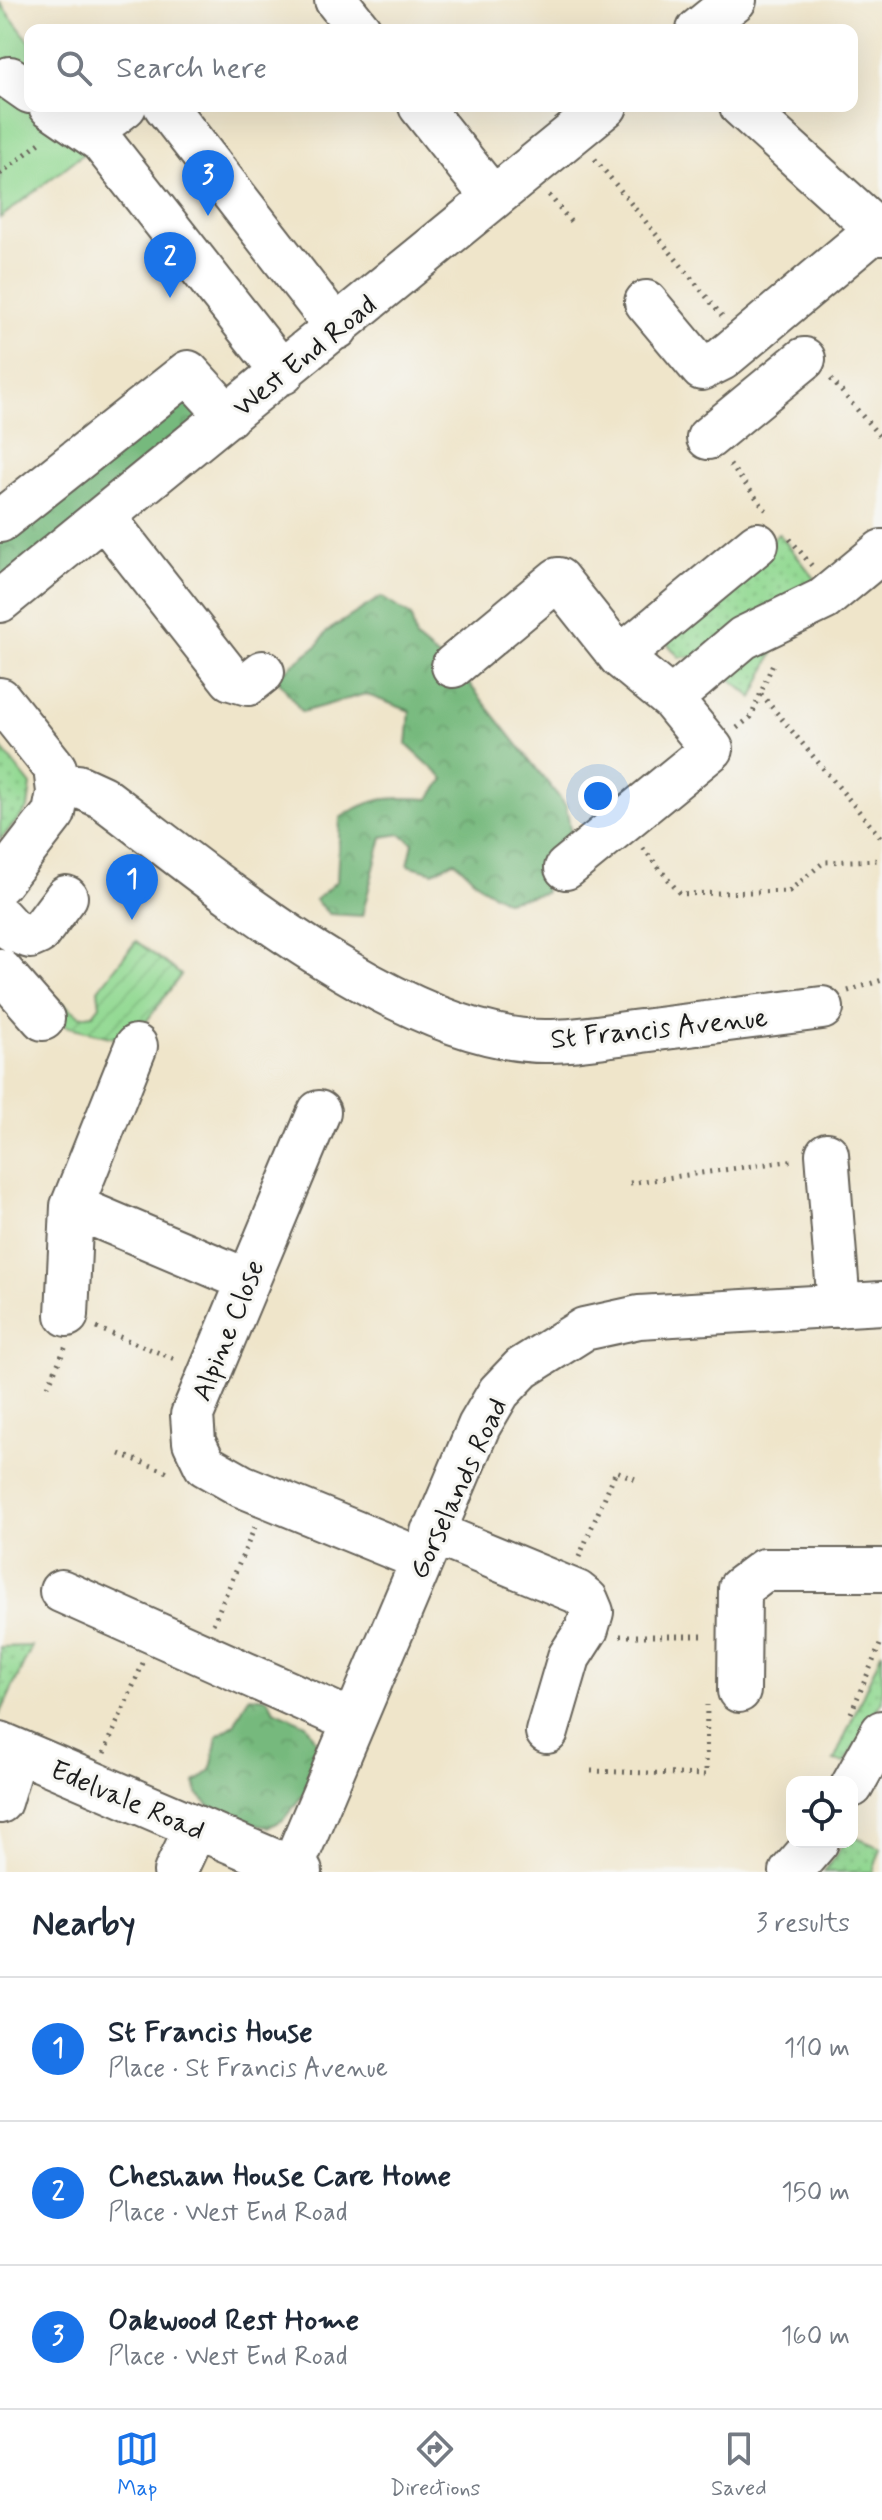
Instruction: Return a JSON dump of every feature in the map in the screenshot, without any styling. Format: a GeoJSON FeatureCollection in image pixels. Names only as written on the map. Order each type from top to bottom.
{"type":"FeatureCollection","features":[{"type":"Feature","properties":{"kind":"street"},"geometry":{"type":"LineString","coordinates":[[336,0],[355,24]]}},
{"type":"Feature","properties":{"kind":"street"},"geometry":{"type":"LineString","coordinates":[[705,24],[735,0]]}},
{"type":"Feature","properties":{"kind":"street"},"geometry":{"type":"LineString","coordinates":[[90,112],[101,141],[283,373]]}},
{"type":"Feature","properties":{"kind":"street"},"geometry":{"type":"LineString","coordinates":[[170,112],[337,328]]}},
{"type":"Feature","properties":{"kind":"street"},"geometry":{"type":"LineString","coordinates":[[425,112],[493,198]]}},
{"type":"Feature","properties":{"kind":"street","name":"West End Road"},"geometry":{"type":"LineString","coordinates":[[0,601],[283,373],[599,112]]}},
{"type":"Feature","properties":{"kind":"street"},"geometry":{"type":"LineString","coordinates":[[646,302],[702,369],[732,350],[879,231],[748,112]]}},
{"type":"Feature","properties":{"kind":"street"},"geometry":{"type":"LineString","coordinates":[[732,350],[755,399]]}},
{"type":"Feature","properties":{"kind":"street"},"geometry":{"type":"LineString","coordinates":[[708,438],[804,359]]}},
{"type":"Feature","properties":{"kind":"street"},"geometry":{"type":"LineString","coordinates":[[0,521],[188,372],[228,416]]}},
{"type":"Feature","properties":{"kind":"street"},"geometry":{"type":"LineString","coordinates":[[104,517],[231,679],[248,684],[263,672]]}},
{"type":"Feature","properties":{"kind":"street"},"geometry":{"type":"LineString","coordinates":[[620,657],[757,544]]}},
{"type":"Feature","properties":{"kind":"street"},"geometry":{"type":"LineString","coordinates":[[671,699],[743,638],[793,617],[824,599],[882,551]]}},
{"type":"Feature","properties":{"kind":"street"},"geometry":{"type":"LineString","coordinates":[[453,666],[558,579],[620,657],[671,699],[712,749],[566,868]]}},
{"type":"Feature","properties":{"kind":"street"},"geometry":{"type":"LineString","coordinates":[[0,699],[55,768],[58,792],[54,813],[0,883]]}},
{"type":"Feature","properties":{"kind":"street","name":"St Francis Avenue"},"geometry":{"type":"LineString","coordinates":[[58,792],[78,786],[102,797],[274,926],[420,1010],[456,1024],[503,1036],[551,1042],[822,1008]]}},
{"type":"Feature","properties":{"kind":"street"},"geometry":{"type":"LineString","coordinates":[[0,917],[12,930],[30,937],[39,933],[66,897]]}},
{"type":"Feature","properties":{"kind":"street"},"geometry":{"type":"LineString","coordinates":[[0,970],[43,1019]]}},
{"type":"Feature","properties":{"kind":"street"},"geometry":{"type":"LineString","coordinates":[[72,1318],[72,1206],[136,1046]]}},
{"type":"Feature","properties":{"kind":"street","name":"Alpine Close"},"geometry":{"type":"LineString","coordinates":[[205,1465],[194,1442],[192,1415],[319,1112]]}},
{"type":"Feature","properties":{"kind":"street"},"geometry":{"type":"LineString","coordinates":[[827,1154],[839,1306]]}},
{"type":"Feature","properties":{"kind":"street"},"geometry":{"type":"LineString","coordinates":[[72,1206],[247,1280]]}},
{"type":"Feature","properties":{"kind":"street","name":"Gorselands Road"},"geometry":{"type":"LineString","coordinates":[[297,1870],[352,1721],[481,1421],[499,1392],[522,1368],[562,1340],[584,1329],[639,1317],[882,1303]]}},
{"type":"Feature","properties":{"kind":"street"},"geometry":{"type":"LineString","coordinates":[[205,1465],[268,1497],[566,1587],[587,1600],[592,1612],[587,1629],[569,1657],[547,1732]]}},
{"type":"Feature","properties":{"kind":"street"},"geometry":{"type":"LineString","coordinates":[[739,1691],[740,1588],[764,1570],[882,1570]]}},
{"type":"Feature","properties":{"kind":"street"},"geometry":{"type":"LineString","coordinates":[[61,1591],[352,1721]]}},
{"type":"Feature","properties":{"kind":"street"},"geometry":{"type":"LineString","coordinates":[[858,1776],[882,1732]]}},
{"type":"Feature","properties":{"kind":"street"},"geometry":{"type":"LineString","coordinates":[[0,1802],[8,1748]]}},
{"type":"Feature","properties":{"kind":"street","name":"Edelvale Road"},"geometry":{"type":"LineString","coordinates":[[8,1748],[297,1870]]}},
{"type":"Feature","properties":{"kind":"street"},"geometry":{"type":"LineString","coordinates":[[175,1872],[196,1827]]}},
{"type":"Feature","properties":{"kind":"street"},"geometry":{"type":"LineString","coordinates":[[791,1872],[812,1848]]}},
{"type":"Feature","properties":{"kind":"path"},"geometry":{"type":"LineString","coordinates":[[0,174],[90,112]]}},
{"type":"Feature","properties":{"kind":"path"},"geometry":{"type":"LineString","coordinates":[[573,133],[732,350]]}},
{"type":"Feature","properties":{"kind":"path"},"geometry":{"type":"LineString","coordinates":[[712,749],[751,717],[793,617]]}},
{"type":"Feature","properties":{"kind":"path"},"geometry":{"type":"LineString","coordinates":[[761,694],[882,839]]}},
{"type":"Feature","properties":{"kind":"path"},"geometry":{"type":"LineString","coordinates":[[632,813],[680,894],[789,891],[824,862],[882,860]]}},
{"type":"Feature","properties":{"kind":"path"},"geometry":{"type":"LineString","coordinates":[[630,1183],[827,1154]]}},
{"type":"Feature","properties":{"kind":"path"},"geometry":{"type":"LineString","coordinates":[[48,1386],[72,1318],[209,1374]]}},
{"type":"Feature","properties":{"kind":"path"},"geometry":{"type":"LineString","coordinates":[[120,1454],[186,1479],[205,1465]]}},
{"type":"Feature","properties":{"kind":"path"},"geometry":{"type":"LineString","coordinates":[[566,1587],[616,1471],[635,1479]]}},
{"type":"Feature","properties":{"kind":"path"},"geometry":{"type":"LineString","coordinates":[[200,1653],[268,1497]]}},
{"type":"Feature","properties":{"kind":"path"},"geometry":{"type":"LineString","coordinates":[[91,1784],[156,1633]]}},
{"type":"Feature","properties":{"kind":"path"},"geometry":{"type":"LineString","coordinates":[[613,1636],[739,1636]]}},
{"type":"Feature","properties":{"kind":"path"},"geometry":{"type":"LineString","coordinates":[[591,1771],[706,1775],[707,1692],[739,1691]]}},
{"type":"Feature","properties":{"kind":"green space"},"geometry":{"type":"Polygon","coordinates":[[[0,3],[24,34],[24,112],[45,112],[105,137],[0,218],[0,3]]]}},
{"type":"Feature","properties":{"kind":"green space"},"geometry":{"type":"Polygon","coordinates":[[[188,372],[228,416],[0,601],[0,521],[188,372]]]}},
{"type":"Feature","properties":{"kind":"green space"},"geometry":{"type":"Polygon","coordinates":[[[779,534],[817,581],[699,657],[679,657],[667,643],[735,566],[779,534]]]}},
{"type":"Feature","properties":{"kind":"green space"},"geometry":{"type":"Polygon","coordinates":[[[381,597],[411,616],[416,639],[467,681],[566,806],[571,834],[563,860],[544,883],[545,893],[506,901],[482,887],[455,861],[433,872],[408,865],[413,843],[401,834],[382,837],[362,916],[329,914],[315,900],[337,881],[340,818],[372,802],[429,799],[444,779],[407,745],[410,711],[365,694],[302,712],[276,677],[318,645],[326,632],[381,597]]]}},
{"type":"Feature","properties":{"kind":"green space"},"geometry":{"type":"Polygon","coordinates":[[[764,646],[776,646],[753,698],[726,675],[764,646]]]}},
{"type":"Feature","properties":{"kind":"green space"},"geometry":{"type":"Polygon","coordinates":[[[0,746],[31,785],[28,808],[0,840],[0,746]]]}},
{"type":"Feature","properties":{"kind":"green space"},"geometry":{"type":"Polygon","coordinates":[[[136,941],[181,975],[131,1042],[65,1026],[50,1000],[54,996],[80,1016],[93,1014],[100,1005],[98,990],[136,941]]]}},
{"type":"Feature","properties":{"kind":"green space"},"geometry":{"type":"Polygon","coordinates":[[[32,1646],[0,1715],[0,1647],[32,1646]]]}},
{"type":"Feature","properties":{"kind":"green space"},"geometry":{"type":"Polygon","coordinates":[[[882,1651],[882,1701],[845,1763],[834,1761],[882,1651]]]}},
{"type":"Feature","properties":{"kind":"green space"},"geometry":{"type":"Polygon","coordinates":[[[249,1696],[267,1698],[274,1710],[306,1724],[319,1745],[313,1782],[283,1820],[269,1827],[243,1823],[240,1814],[232,1818],[218,1816],[197,1793],[195,1783],[211,1770],[217,1736],[234,1725],[249,1696]]]}},
{"type":"Feature","properties":{"kind":"green space"},"geometry":{"type":"Polygon","coordinates":[[[858,1838],[881,1848],[873,1872],[824,1872],[841,1848],[858,1848],[858,1838]]]}},
{"type":"Feature","properties":{"kind":"place","name":"Oakwood Rest Home"},"geometry":{"type":"Point","coordinates":[208,216]}},
{"type":"Feature","properties":{"kind":"place","name":"Chesham House Care Home"},"geometry":{"type":"Point","coordinates":[170,298]}},
{"type":"Feature","properties":{"kind":"place","name":"St Francis House"},"geometry":{"type":"Point","coordinates":[132,920]}}]}
